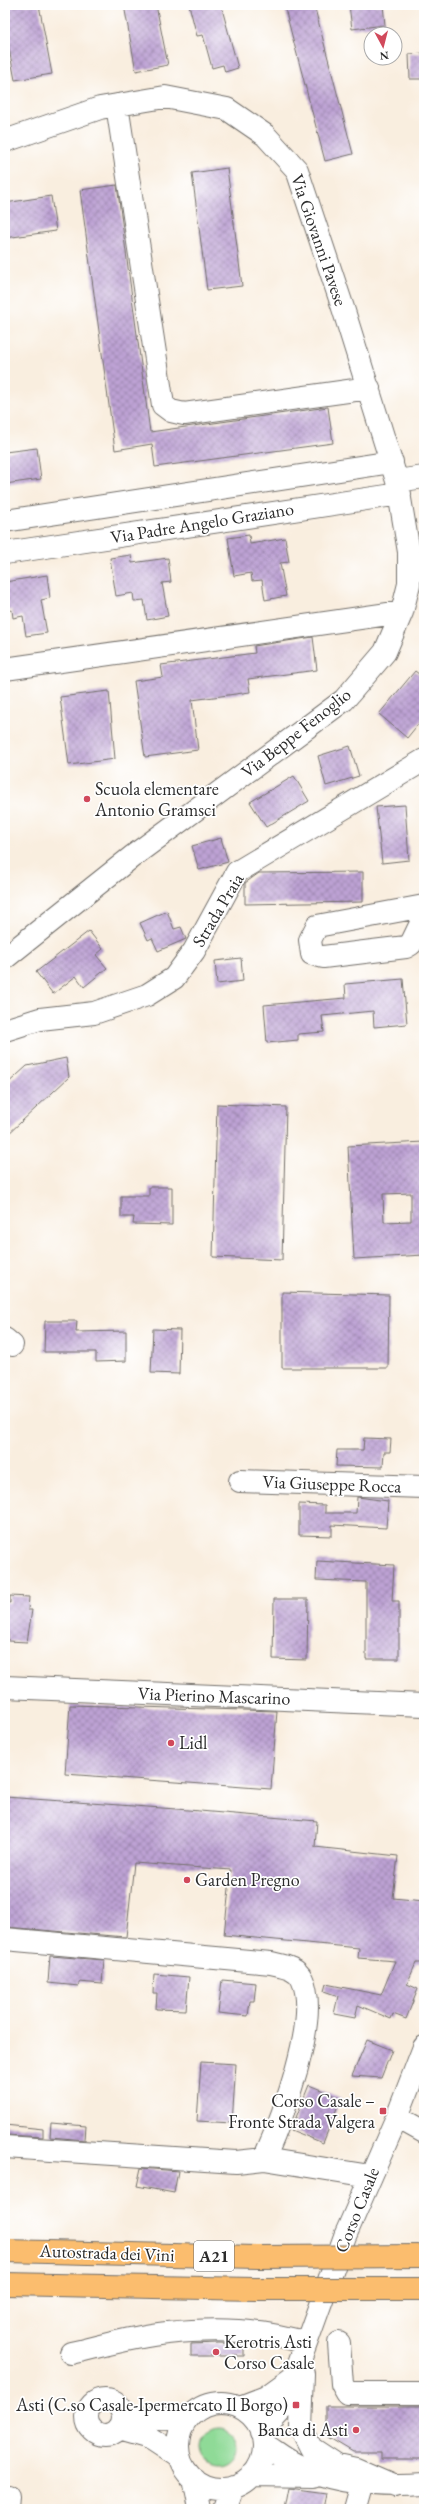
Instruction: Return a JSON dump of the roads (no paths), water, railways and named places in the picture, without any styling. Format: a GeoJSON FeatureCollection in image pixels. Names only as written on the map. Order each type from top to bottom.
{"type":"FeatureCollection","features":[{"type":"Feature","properties":{"kind":"highway","name":"Autostrada dei Vini"},"geometry":{"type":"LineString","coordinates":[[5,2251],[256,2257],[424,2256]]}},
{"type":"Feature","properties":{"kind":"highway","name":"Autostrada dei Vini"},"geometry":{"type":"LineString","coordinates":[[5,2284],[254,2289],[424,2289]]}},
{"type":"Feature","properties":{"kind":"street","name":"Via Giovanni Pavese"},"geometry":{"type":"LineString","coordinates":[[5,141],[100,108],[165,97],[227,109],[265,135],[296,170],[369,388],[396,479]]}},
{"type":"Feature","properties":{"kind":"street"},"geometry":{"type":"LineString","coordinates":[[117,104],[163,405],[171,411],[184,414],[369,388]]}},
{"type":"Feature","properties":{"kind":"street","name":"Via Padre Angelo Graziano"},"geometry":{"type":"LineString","coordinates":[[5,521],[424,477]]}},
{"type":"Feature","properties":{"kind":"street","name":"Via Padre Angelo Graziano"},"geometry":{"type":"LineString","coordinates":[[5,553],[396,479]]}},
{"type":"Feature","properties":{"kind":"street","name":"Via Beppe Fenoglio"},"geometry":{"type":"LineString","coordinates":[[5,958],[133,856],[344,700],[385,652],[402,612],[409,584],[409,552],[396,479]]}},
{"type":"Feature","properties":{"kind":"street"},"geometry":{"type":"LineString","coordinates":[[5,670],[402,612]]}},
{"type":"Feature","properties":{"kind":"street","name":"Strada Praia"},"geometry":{"type":"LineString","coordinates":[[5,1030],[40,1019],[94,1013],[147,995],[174,978],[194,950],[237,872],[424,760]]}},
{"type":"Feature","properties":{"kind":"street"},"geometry":{"type":"LineString","coordinates":[[424,906],[317,926],[310,940],[312,954],[323,957],[406,947],[411,944],[424,917]]}},
{"type":"Feature","properties":{"kind":"street","name":"Via Giuseppe Rocca"},"geometry":{"type":"LineString","coordinates":[[240,1481],[424,1487]]}},
{"type":"Feature","properties":{"kind":"street","name":"Via Pierino Mascarino"},"geometry":{"type":"LineString","coordinates":[[5,1687],[423,1705]]}},
{"type":"Feature","properties":{"kind":"street"},"geometry":{"type":"LineString","coordinates":[[5,1939],[271,1963],[292,1968],[302,1979],[306,1995],[306,2021],[295,2076],[278,2127],[264,2159]]}},
{"type":"Feature","properties":{"kind":"street","name":"Corso Casale"},"geometry":{"type":"LineString","coordinates":[[263,2438],[282,2410],[345,2236],[397,2117],[424,2047]]}},
{"type":"Feature","properties":{"kind":"street"},"geometry":{"type":"LineString","coordinates":[[397,2117],[424,2132]]}},
{"type":"Feature","properties":{"kind":"street"},"geometry":{"type":"LineString","coordinates":[[5,2147],[236,2162],[264,2159],[370,2176]]}},
{"type":"Feature","properties":{"kind":"street"},"geometry":{"type":"LineString","coordinates":[[71,2353],[166,2332],[244,2331],[286,2337],[301,2360],[303,2373],[301,2428],[311,2448],[338,2465],[356,2469],[395,2486]]}},
{"type":"Feature","properties":{"kind":"street"},"geometry":{"type":"LineString","coordinates":[[339,2343],[342,2384],[347,2392],[424,2393]]}},
{"type":"Feature","properties":{"kind":"street"},"geometry":{"type":"LineString","coordinates":[[240,2407],[266,2398],[301,2360]]}},
{"type":"Feature","properties":{"kind":"street"},"geometry":{"type":"LineString","coordinates":[[218,2402],[240,2407],[257,2422],[263,2438],[259,2466],[252,2475],[233,2487],[213,2488],[194,2480],[187,2473],[179,2457],[178,2437],[187,2418],[196,2410],[218,2402]]}},
{"type":"Feature","properties":{"kind":"street"},"geometry":{"type":"LineString","coordinates":[[179,2457],[147,2436],[121,2422],[187,2418]]}},
{"type":"Feature","properties":{"kind":"street"},"geometry":{"type":"LineString","coordinates":[[263,2438],[297,2465],[335,2478],[362,2484],[395,2486],[424,2484]]}},
{"type":"Feature","properties":{"kind":"street"},"geometry":{"type":"LineString","coordinates":[[252,2475],[290,2474],[335,2478]]}},
{"type":"Feature","properties":{"kind":"street"},"geometry":{"type":"LineString","coordinates":[[194,2480],[200,2509]]}},
{"type":"Feature","properties":{"kind":"street"},"geometry":{"type":"LineString","coordinates":[[355,2509],[362,2484]]}},
{"type":"Feature","properties":{"kind":"street"},"geometry":{"type":"LineString","coordinates":[[225,2509],[233,2487]]}},
{"type":"Feature","properties":{"kind":"place","name":"Scuola elementare Antonio Gramsci"},"geometry":{"type":"Point","coordinates":[87,799]}},
{"type":"Feature","properties":{"kind":"place","name":"Lidl"},"geometry":{"type":"Point","coordinates":[171,1743]}},
{"type":"Feature","properties":{"kind":"place","name":"Garden Pregno"},"geometry":{"type":"Point","coordinates":[187,1880]}},
{"type":"Feature","properties":{"kind":"place","name":"Corso Casale – Fronte Strada Valgera"},"geometry":{"type":"Point","coordinates":[383,2111]}},
{"type":"Feature","properties":{"kind":"place","name":"Kerotris Asti Corso Casale"},"geometry":{"type":"Point","coordinates":[216,2352]}},
{"type":"Feature","properties":{"kind":"place","name":"Asti (C.so Casale-Ipermercato Il Borgo)"},"geometry":{"type":"Point","coordinates":[296,2405]}},
{"type":"Feature","properties":{"kind":"place","name":"Banca di Asti"},"geometry":{"type":"Point","coordinates":[356,2430]}}]}
